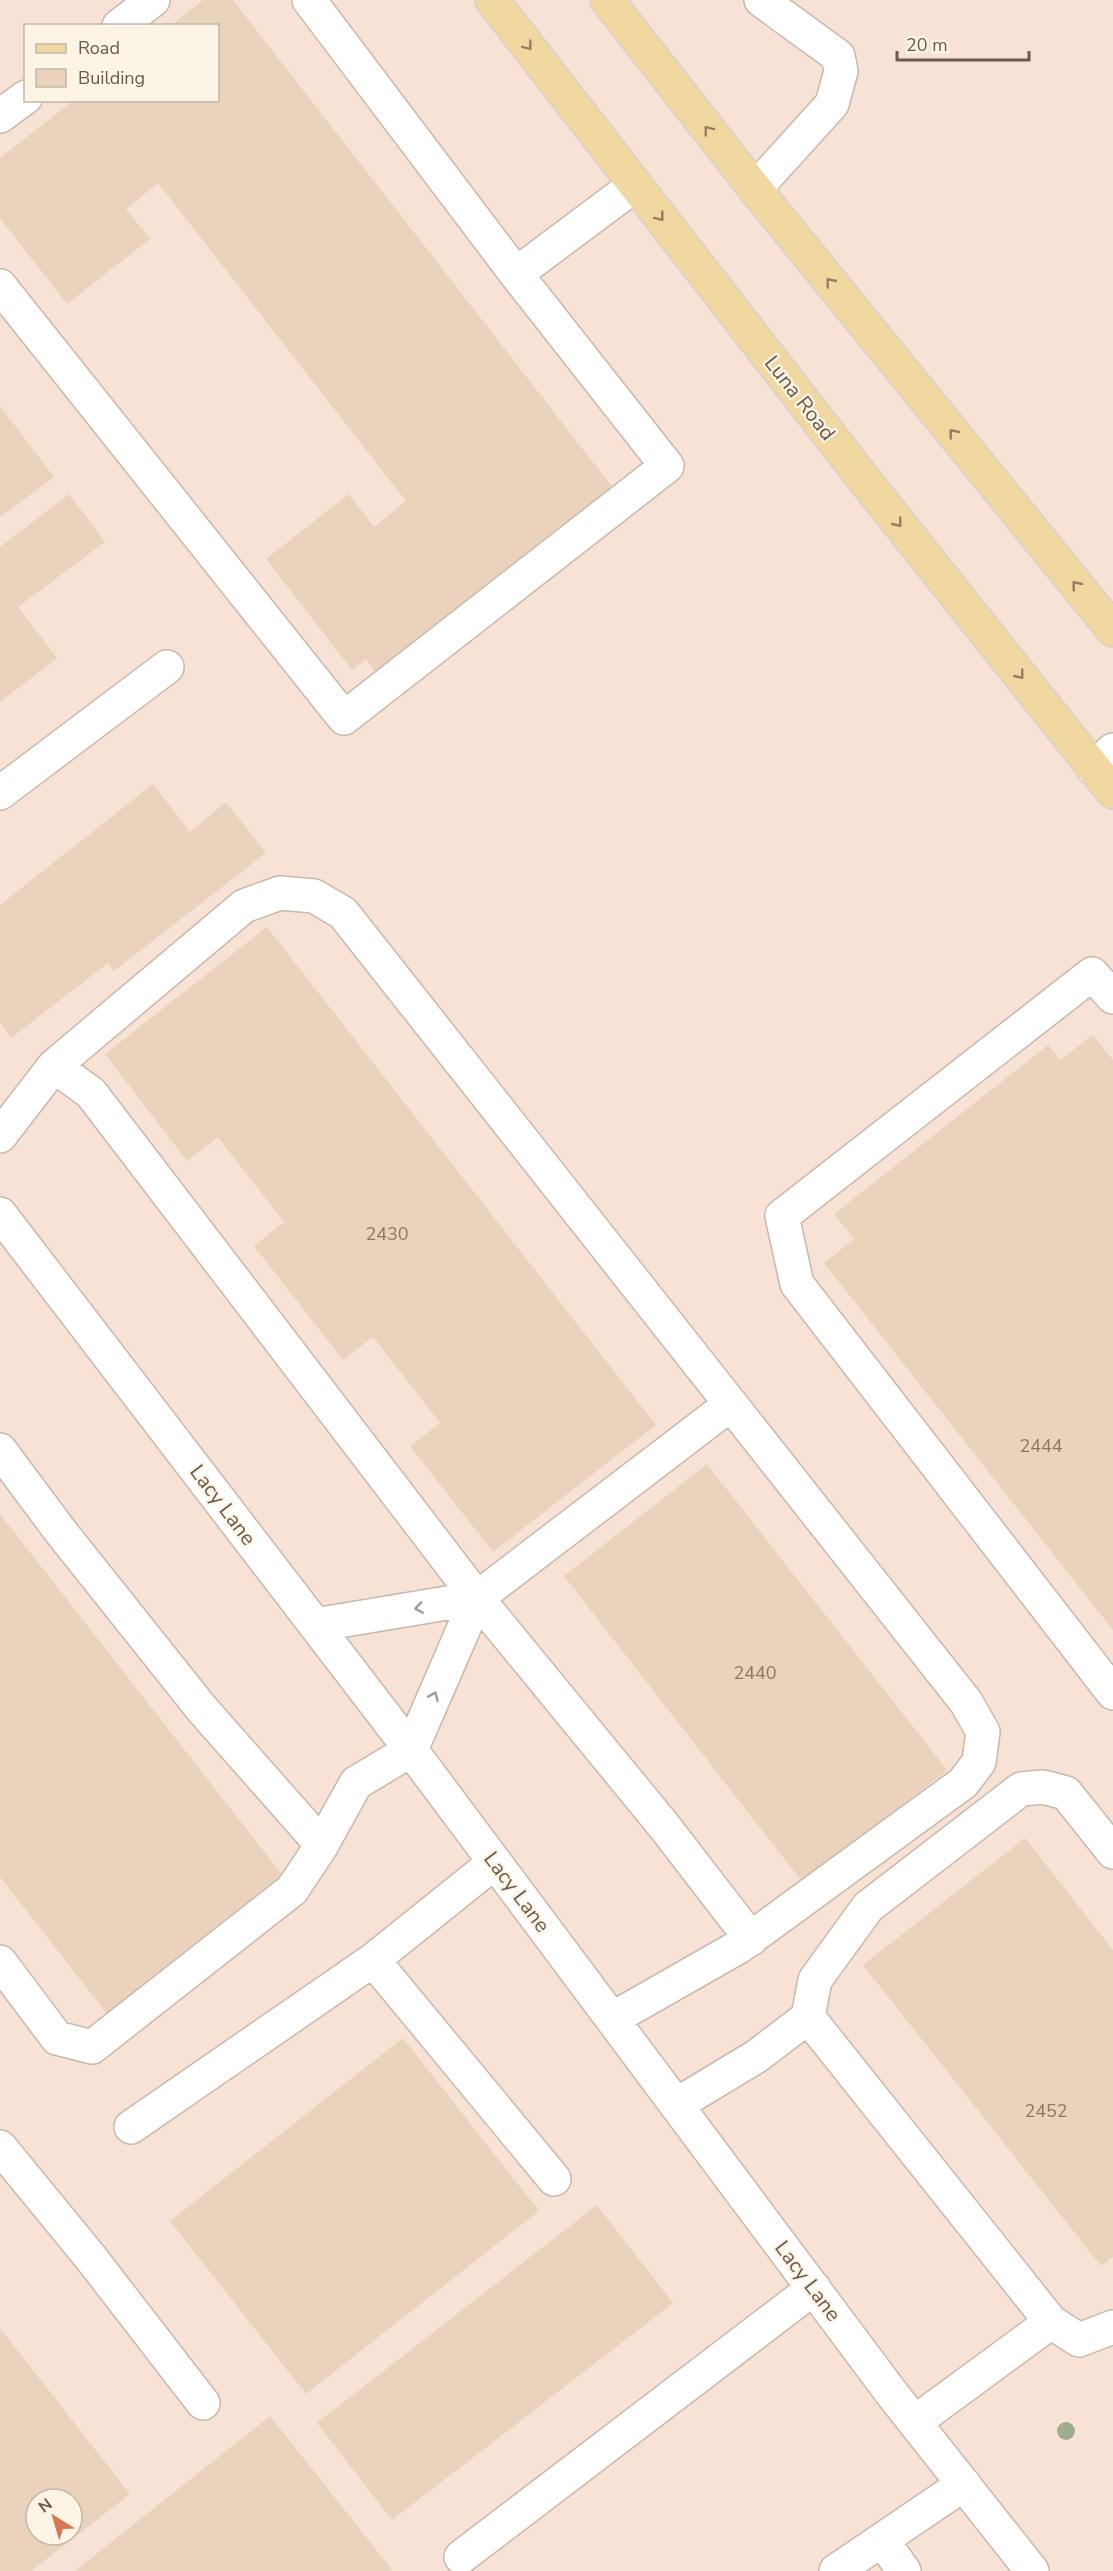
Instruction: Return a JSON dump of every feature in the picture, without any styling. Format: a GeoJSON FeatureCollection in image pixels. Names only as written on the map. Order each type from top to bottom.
{"type":"FeatureCollection","features":[{"type":"Feature","properties":{"kind":"main road","name":"Luna Road"},"geometry":{"type":"LineString","coordinates":[[492,0],[854,467],[1106,770]]}},
{"type":"Feature","properties":{"kind":"main road"},"geometry":{"type":"LineString","coordinates":[[607,0],[755,189],[1113,630]]}},
{"type":"Feature","properties":{"kind":"street"},"geometry":{"type":"LineString","coordinates":[[123,24],[153,0]]}},
{"type":"Feature","properties":{"kind":"street"},"geometry":{"type":"LineString","coordinates":[[0,286],[344,718],[667,466],[516,274],[309,0]]}},
{"type":"Feature","properties":{"kind":"street"},"geometry":{"type":"LineString","coordinates":[[755,189],[832,104],[841,71],[838,56],[761,0]]}},
{"type":"Feature","properties":{"kind":"street"},"geometry":{"type":"LineString","coordinates":[[0,116],[24,98]]}},
{"type":"Feature","properties":{"kind":"street"},"geometry":{"type":"LineString","coordinates":[[516,274],[634,185]]}},
{"type":"Feature","properties":{"kind":"street"},"geometry":{"type":"LineString","coordinates":[[0,793],[167,667]]}},
{"type":"Feature","properties":{"kind":"street"},"geometry":{"type":"LineString","coordinates":[[0,1136],[54,1066],[244,906],[280,893],[314,896],[343,913],[966,1702],[983,1732],[979,1762],[963,1784],[751,1939],[612,2019]]}},
{"type":"Feature","properties":{"kind":"street"},"geometry":{"type":"LineString","coordinates":[[1113,997],[1092,974],[782,1216],[797,1284],[1113,1693]]}},
{"type":"Feature","properties":{"kind":"street"},"geometry":{"type":"LineString","coordinates":[[54,1066],[91,1093],[477,1598],[664,1827],[751,1939]]}},
{"type":"Feature","properties":{"kind":"street","name":"Lacy Lane"},"geometry":{"type":"LineString","coordinates":[[0,1214],[411,1750],[915,2422],[1032,2571]]}},
{"type":"Feature","properties":{"kind":"street"},"geometry":{"type":"LineString","coordinates":[[315,1625],[477,1598],[731,1404]]}},
{"type":"Feature","properties":{"kind":"street"},"geometry":{"type":"LineString","coordinates":[[0,1450],[61,1532],[202,1709],[322,1845]]}},
{"type":"Feature","properties":{"kind":"street"},"geometry":{"type":"LineString","coordinates":[[0,1962],[57,2038],[92,2047],[292,1890],[322,1845],[356,1783],[411,1750],[477,1598]]}},
{"type":"Feature","properties":{"kind":"street"},"geometry":{"type":"LineString","coordinates":[[676,2105],[757,2056],[808,2017],[815,1980],[868,1907],[1021,1789],[1043,1787],[1066,1793],[1113,1852]]}},
{"type":"Feature","properties":{"kind":"street"},"geometry":{"type":"LineString","coordinates":[[131,2127],[373,1960],[495,1862]]}},
{"type":"Feature","properties":{"kind":"street"},"geometry":{"type":"LineString","coordinates":[[373,1960],[554,2179]]}},
{"type":"Feature","properties":{"kind":"street"},"geometry":{"type":"LineString","coordinates":[[808,2017],[1051,2322],[1079,2340],[1113,2327]]}},
{"type":"Feature","properties":{"kind":"street"},"geometry":{"type":"LineString","coordinates":[[0,2146],[91,2258],[203,2403]]}},
{"type":"Feature","properties":{"kind":"street"},"geometry":{"type":"LineString","coordinates":[[461,2557],[814,2288]]}},
{"type":"Feature","properties":{"kind":"street"},"geometry":{"type":"LineString","coordinates":[[915,2422],[1051,2322]]}},
{"type":"Feature","properties":{"kind":"street"},"geometry":{"type":"LineString","coordinates":[[836,2571],[964,2484]]}},
{"type":"Feature","properties":{"kind":"street"},"geometry":{"type":"LineString","coordinates":[[882,2540],[904,2571]]}},
{"type":"Feature","properties":{"kind":"shaded area"},"geometry":{"type":"Polygon","coordinates":[[[0,0],[1113,0],[1113,2571],[0,2571],[0,0]]]}},
{"type":"Feature","properties":{"kind":"building"},"geometry":{"type":"Polygon","coordinates":[[[203,0],[233,0],[613,488],[376,673],[366,659],[352,670],[266,559],[349,494],[374,527],[406,501],[158,183],[126,209],[150,239],[67,304],[0,218],[0,158],[71,102],[219,102],[219,24],[173,24],[203,0]]]}},
{"type":"Feature","properties":{"kind":"building"},"geometry":{"type":"Polygon","coordinates":[[[0,406],[54,477],[0,517],[0,406]]]}},
{"type":"Feature","properties":{"kind":"building"},"geometry":{"type":"Polygon","coordinates":[[[69,494],[105,542],[18,607],[57,658],[0,702],[0,547],[69,494]]]}},
{"type":"Feature","properties":{"kind":"building"},"geometry":{"type":"Polygon","coordinates":[[[153,784],[190,832],[226,802],[266,853],[114,971],[108,963],[11,1038],[0,1023],[0,905],[153,784]]]}},
{"type":"Feature","properties":{"kind":"building"},"geometry":{"type":"Polygon","coordinates":[[[267,927],[656,1425],[493,1552],[410,1446],[440,1423],[373,1337],[343,1360],[254,1246],[284,1222],[218,1137],[187,1161],[105,1054],[267,927]]]}},
{"type":"Feature","properties":{"kind":"building"},"geometry":{"type":"Polygon","coordinates":[[[1093,1035],[1113,1060],[1113,1630],[824,1263],[854,1239],[834,1214],[1048,1045],[1060,1060],[1093,1035]]]}},
{"type":"Feature","properties":{"kind":"building"},"geometry":{"type":"Polygon","coordinates":[[[707,1464],[947,1770],[803,1883],[564,1576],[707,1464]]]}},
{"type":"Feature","properties":{"kind":"building"},"geometry":{"type":"Polygon","coordinates":[[[0,1514],[284,1877],[108,2015],[0,1877],[0,1514]]]}},
{"type":"Feature","properties":{"kind":"building"},"geometry":{"type":"Polygon","coordinates":[[[1025,1838],[1113,1950],[1113,2257],[1101,2266],[863,1965],[1025,1838]]]}},
{"type":"Feature","properties":{"kind":"building"},"geometry":{"type":"Polygon","coordinates":[[[403,2038],[539,2211],[306,2394],[170,2221],[403,2038]]]}},
{"type":"Feature","properties":{"kind":"building"},"geometry":{"type":"Polygon","coordinates":[[[597,2205],[673,2303],[392,2520],[317,2423],[597,2205]]]}},
{"type":"Feature","properties":{"kind":"building"},"geometry":{"type":"Polygon","coordinates":[[[0,2328],[130,2494],[84,2530],[84,2487],[24,2487],[24,2547],[62,2547],[31,2571],[0,2571],[0,2328]]]}},
{"type":"Feature","properties":{"kind":"building"},"geometry":{"type":"Polygon","coordinates":[[[270,2416],[393,2571],[75,2571],[270,2416]]]}}]}
